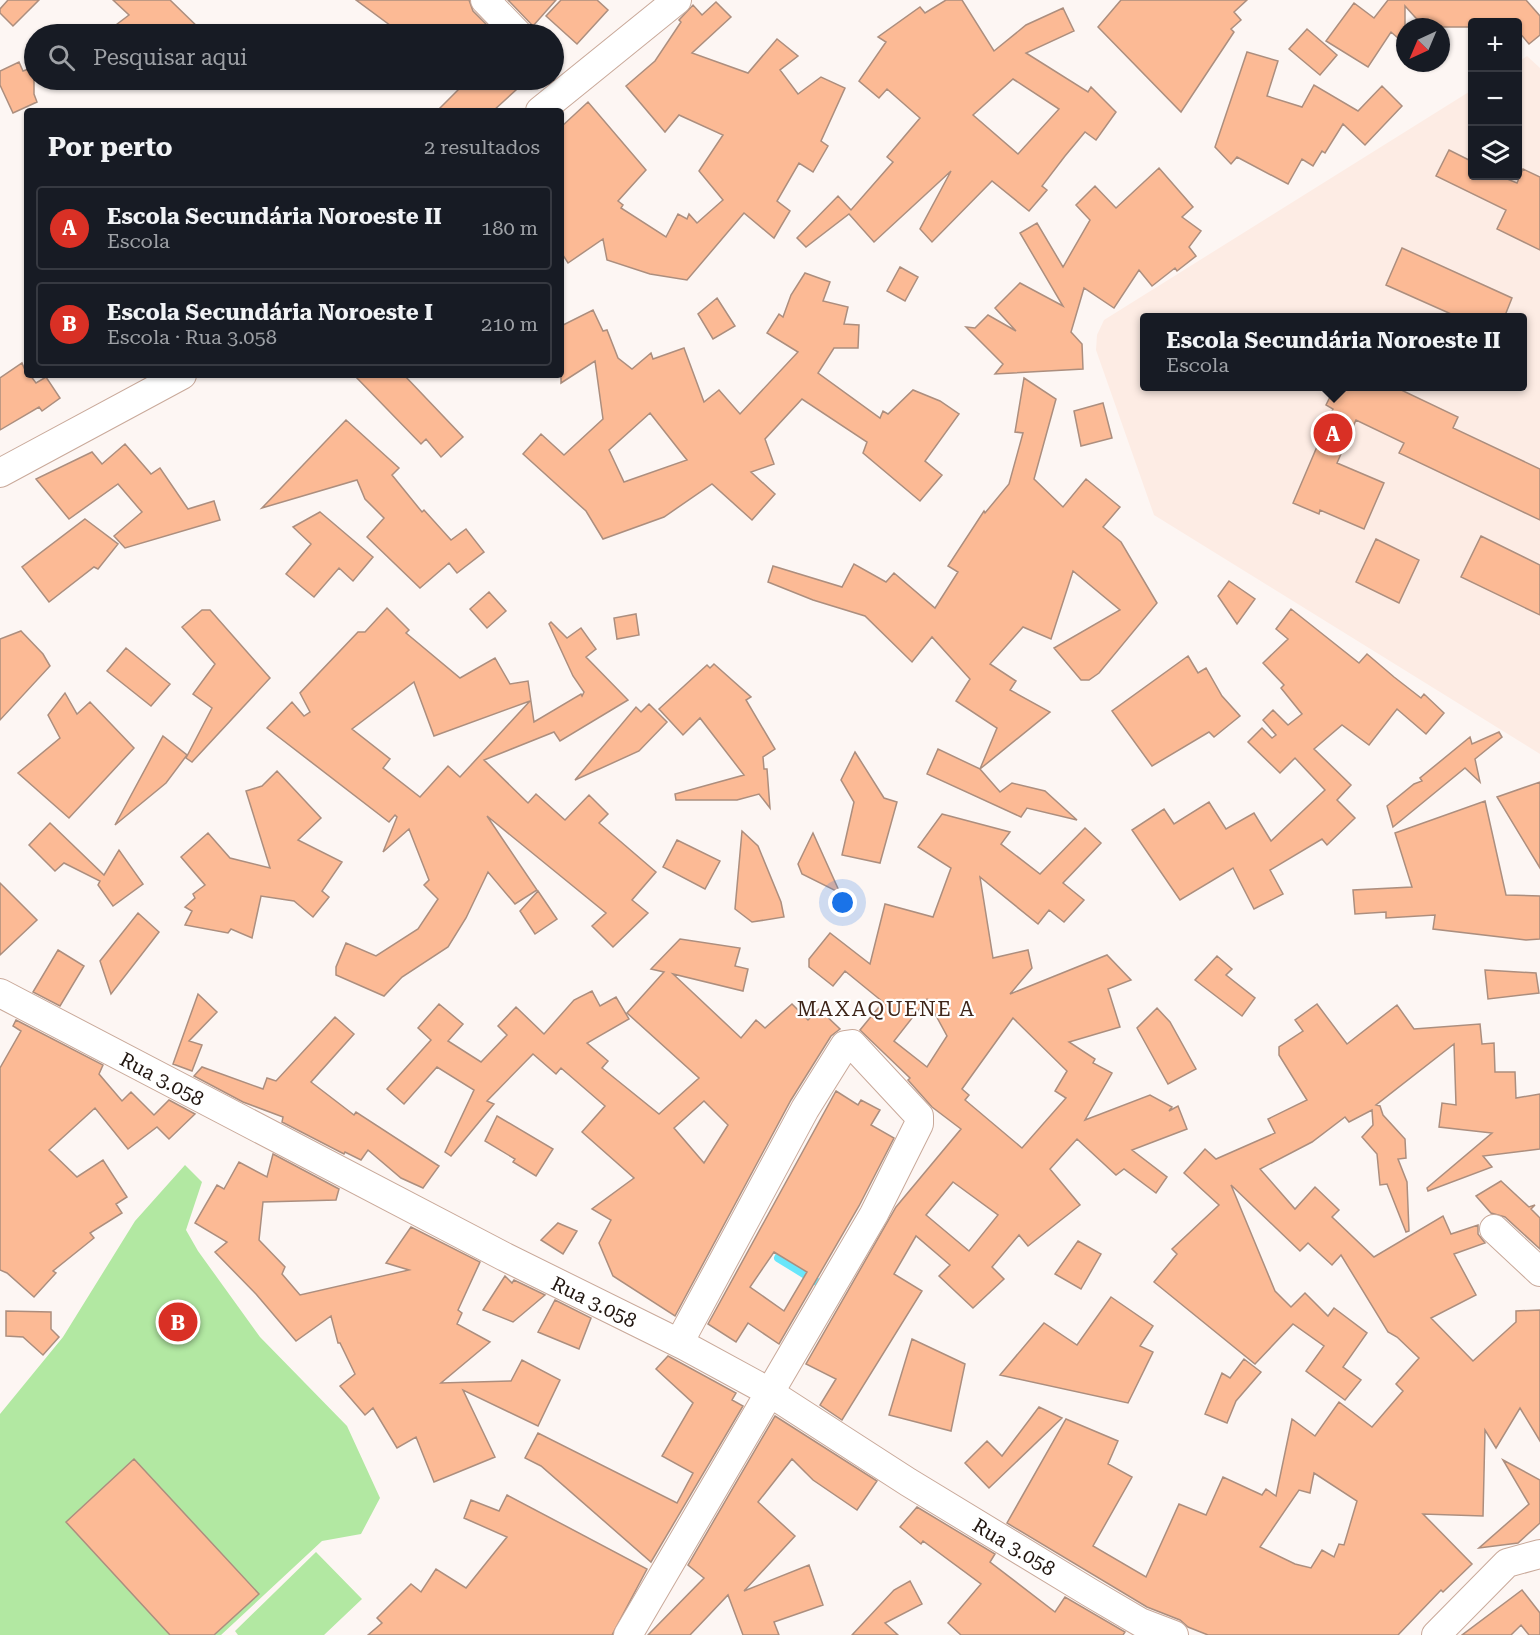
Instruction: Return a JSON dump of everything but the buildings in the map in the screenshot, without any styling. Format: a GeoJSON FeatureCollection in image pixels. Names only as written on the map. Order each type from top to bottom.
{"type":"FeatureCollection","features":[{"type":"Feature","properties":{"kind":"street"},"geometry":{"type":"LineString","coordinates":[[485,0],[508,24]]}},
{"type":"Feature","properties":{"kind":"street"},"geometry":{"type":"LineString","coordinates":[[564,78],[677,0]]}},
{"type":"Feature","properties":{"kind":"street"},"geometry":{"type":"LineString","coordinates":[[542,108],[554,90]]}},
{"type":"Feature","properties":{"kind":"street"},"geometry":{"type":"LineString","coordinates":[[0,473],[176,378]]}},
{"type":"Feature","properties":{"kind":"street","name":"Rua 3.058"},"geometry":{"type":"LineString","coordinates":[[0,993],[505,1257],[679,1343],[769,1392],[908,1482],[1089,1592],[1140,1622],[1174,1635]]}},
{"type":"Feature","properties":{"kind":"street"},"geometry":{"type":"LineString","coordinates":[[628,1635],[874,1214],[919,1124],[919,1116],[907,1100],[852,1044],[845,1045],[805,1109],[679,1343]]}},
{"type":"Feature","properties":{"kind":"street"},"geometry":{"type":"LineString","coordinates":[[1494,1229],[1540,1272]]}},
{"type":"Feature","properties":{"kind":"street"},"geometry":{"type":"LineString","coordinates":[[1436,1635],[1507,1563],[1540,1554]]}},
{"type":"Feature","properties":{"kind":"shaded area"},"geometry":{"type":"Polygon","coordinates":[[[1527,56],[1540,68],[1540,754],[1154,515],[1096,350],[1097,335],[1104,320],[1468,92],[1468,180],[1522,180],[1522,59],[1527,56]]]}},
{"type":"Feature","properties":{"kind":"green space"},"geometry":{"type":"Polygon","coordinates":[[[185,1165],[202,1182],[186,1230],[198,1251],[260,1337],[347,1426],[380,1498],[361,1534],[322,1541],[221,1635],[0,1635],[0,1414],[63,1337],[135,1221],[185,1165]]]}},
{"type":"Feature","properties":{"kind":"green space"},"geometry":{"type":"Polygon","coordinates":[[[316,1552],[362,1599],[324,1635],[238,1635],[235,1631],[316,1552]]]}},
{"type":"Feature","properties":{"kind":"waterway"},"geometry":{"type":"LineString","coordinates":[[784,1246],[778,1258],[825,1287]]}},
{"type":"Feature","properties":{"kind":"place","name":"Escola Secundária Noroeste II"},"geometry":{"type":"Point","coordinates":[1333,433]}},
{"type":"Feature","properties":{"kind":"place","name":"Escola Secundária Noroeste I"},"geometry":{"type":"Point","coordinates":[178,1322]}},
{"type":"Feature","properties":{"kind":"district","name":"MAXAQUENE A"},"geometry":{"type":"Point","coordinates":[886,1009]}}]}
